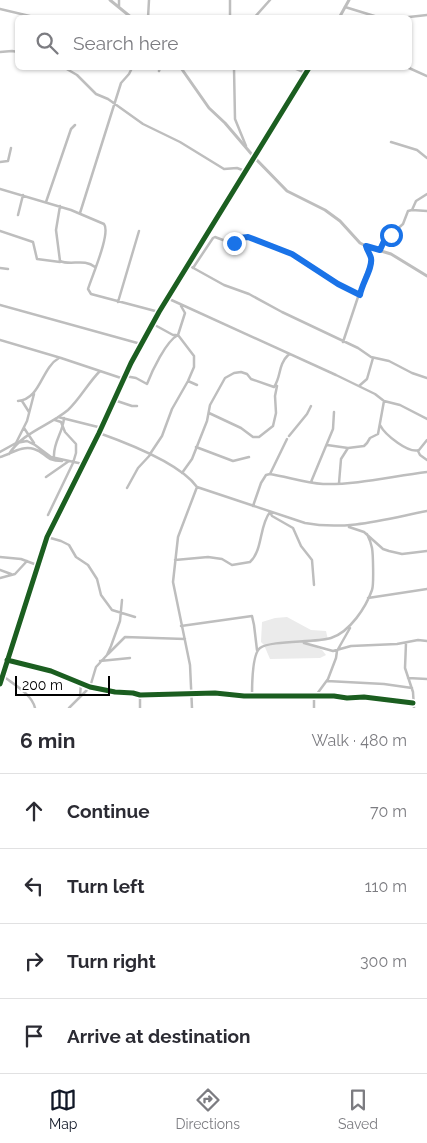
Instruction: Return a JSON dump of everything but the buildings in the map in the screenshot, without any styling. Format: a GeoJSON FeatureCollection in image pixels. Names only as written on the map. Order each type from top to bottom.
{"type":"FeatureCollection","features":[{"type":"Feature","properties":{"kind":"street"},"geometry":{"type":"LineString","coordinates":[[110,0],[129,15]]}},
{"type":"Feature","properties":{"kind":"street"},"geometry":{"type":"LineString","coordinates":[[119,0],[119,6]]}},
{"type":"Feature","properties":{"kind":"street"},"geometry":{"type":"LineString","coordinates":[[148,15],[149,0]]}},
{"type":"Feature","properties":{"kind":"street"},"geometry":{"type":"LineString","coordinates":[[230,0],[230,15]]}},
{"type":"Feature","properties":{"kind":"street"},"geometry":{"type":"LineString","coordinates":[[257,15],[270,0]]}},
{"type":"Feature","properties":{"kind":"street"},"geometry":{"type":"LineString","coordinates":[[340,15],[349,0]]}},
{"type":"Feature","properties":{"kind":"street"},"geometry":{"type":"LineString","coordinates":[[345,7],[371,15]]}},
{"type":"Feature","properties":{"kind":"street"},"geometry":{"type":"LineString","coordinates":[[0,9],[25,15]]}},
{"type":"Feature","properties":{"kind":"street"},"geometry":{"type":"LineString","coordinates":[[412,17],[427,15]]}},
{"type":"Feature","properties":{"kind":"street"},"geometry":{"type":"LineString","coordinates":[[0,52],[15,52]]}},
{"type":"Feature","properties":{"kind":"street"},"geometry":{"type":"LineString","coordinates":[[412,69],[427,76]]}},
{"type":"Feature","properties":{"kind":"street"},"geometry":{"type":"LineString","coordinates":[[68,70],[83,80],[93,92],[108,99],[143,124],[180,142],[224,169],[237,168],[245,171]]}},
{"type":"Feature","properties":{"kind":"street"},"geometry":{"type":"LineString","coordinates":[[80,213],[121,83],[131,70]]}},
{"type":"Feature","properties":{"kind":"street"},"geometry":{"type":"LineString","coordinates":[[182,70],[209,108],[287,191],[325,210],[340,221],[356,240],[366,246],[394,256],[427,276]]}},
{"type":"Feature","properties":{"kind":"street"},"geometry":{"type":"LineString","coordinates":[[234,70],[235,119],[246,146]]}},
{"type":"Feature","properties":{"kind":"street"},"geometry":{"type":"LineString","coordinates":[[299,70],[306,73]]}},
{"type":"Feature","properties":{"kind":"street"},"geometry":{"type":"LineString","coordinates":[[0,684],[47,537],[102,428],[141,344],[152,323],[308,70]]}},
{"type":"Feature","properties":{"kind":"street"},"geometry":{"type":"LineString","coordinates":[[46,202],[71,129],[75,125]]}},
{"type":"Feature","properties":{"kind":"street"},"geometry":{"type":"LineString","coordinates":[[391,142],[417,150],[427,158]]}},
{"type":"Feature","properties":{"kind":"street"},"geometry":{"type":"LineString","coordinates":[[0,162],[6,163],[8,161],[11,148]]}},
{"type":"Feature","properties":{"kind":"street"},"geometry":{"type":"LineString","coordinates":[[0,189],[60,206],[104,224],[106,228],[101,252],[88,289],[89,292],[118,302],[159,312]]}},
{"type":"Feature","properties":{"kind":"street"},"geometry":{"type":"LineString","coordinates":[[412,210],[416,201],[427,194]]}},
{"type":"Feature","properties":{"kind":"street"},"geometry":{"type":"LineString","coordinates":[[18,215],[23,195]]}},
{"type":"Feature","properties":{"kind":"street"},"geometry":{"type":"LineString","coordinates":[[60,206],[56,230],[59,259],[62,262]]}},
{"type":"Feature","properties":{"kind":"street"},"geometry":{"type":"LineString","coordinates":[[380,250],[384,241],[402,225],[407,212],[427,210]]}},
{"type":"Feature","properties":{"kind":"street"},"geometry":{"type":"LineString","coordinates":[[118,302],[139,230]]}},
{"type":"Feature","properties":{"kind":"street"},"geometry":{"type":"LineString","coordinates":[[0,231],[33,242],[37,259],[83,262],[91,264],[95,268]]}},
{"type":"Feature","properties":{"kind":"street"},"geometry":{"type":"LineString","coordinates":[[193,268],[213,238],[231,243],[240,238],[248,237],[292,254],[338,284],[360,295]]}},
{"type":"Feature","properties":{"kind":"street"},"geometry":{"type":"LineString","coordinates":[[344,342],[371,262],[366,246]]}},
{"type":"Feature","properties":{"kind":"street"},"geometry":{"type":"LineString","coordinates":[[188,265],[229,288],[249,294],[373,358],[389,361],[412,373],[427,378]]}},
{"type":"Feature","properties":{"kind":"street"},"geometry":{"type":"LineString","coordinates":[[0,268],[8,269]]}},
{"type":"Feature","properties":{"kind":"street"},"geometry":{"type":"LineString","coordinates":[[168,298],[359,386],[384,401],[400,405],[427,419]]}},
{"type":"Feature","properties":{"kind":"street"},"geometry":{"type":"LineString","coordinates":[[0,340],[124,378],[136,378],[147,384],[167,346],[172,338],[178,334],[185,313],[183,307],[176,302]]}},
{"type":"Feature","properties":{"kind":"street"},"geometry":{"type":"LineString","coordinates":[[0,304],[141,344]]}},
{"type":"Feature","properties":{"kind":"street"},"geometry":{"type":"LineString","coordinates":[[127,488],[138,468],[162,436],[172,410],[194,367],[194,356],[178,334],[173,334],[152,323]]}},
{"type":"Feature","properties":{"kind":"street"},"geometry":{"type":"LineString","coordinates":[[182,473],[192,458],[212,401],[225,378],[235,372],[241,372],[247,374],[251,379],[274,387],[277,383],[282,362],[289,354]]}},
{"type":"Feature","properties":{"kind":"street"},"geometry":{"type":"LineString","coordinates":[[9,454],[24,428],[30,413],[34,393],[51,364],[60,358]]}},
{"type":"Feature","properties":{"kind":"street"},"geometry":{"type":"LineString","coordinates":[[359,386],[366,379],[373,358]]}},
{"type":"Feature","properties":{"kind":"street"},"geometry":{"type":"LineString","coordinates":[[0,452],[54,420],[72,406],[89,382],[100,371]]}},
{"type":"Feature","properties":{"kind":"street"},"geometry":{"type":"LineString","coordinates":[[188,381],[197,386]]}},
{"type":"Feature","properties":{"kind":"street"},"geometry":{"type":"LineString","coordinates":[[209,413],[241,428],[253,437],[259,437],[273,426],[276,413],[275,398],[277,386]]}},
{"type":"Feature","properties":{"kind":"street"},"geometry":{"type":"LineString","coordinates":[[30,413],[20,401],[34,393]]}},
{"type":"Feature","properties":{"kind":"street"},"geometry":{"type":"LineString","coordinates":[[114,400],[137,406]]}},
{"type":"Feature","properties":{"kind":"street"},"geometry":{"type":"LineString","coordinates":[[327,445],[348,448],[366,444],[370,438],[378,434],[384,401]]}},
{"type":"Feature","properties":{"kind":"street"},"geometry":{"type":"LineString","coordinates":[[270,474],[288,438],[307,414],[310,406]]}},
{"type":"Feature","properties":{"kind":"street"},"geometry":{"type":"LineString","coordinates":[[311,482],[333,429],[334,412]]}},
{"type":"Feature","properties":{"kind":"street"},"geometry":{"type":"LineString","coordinates":[[58,417],[102,428]]}},
{"type":"Feature","properties":{"kind":"street"},"geometry":{"type":"LineString","coordinates":[[55,458],[56,439],[63,428],[64,418]]}},
{"type":"Feature","properties":{"kind":"street"},"geometry":{"type":"LineString","coordinates":[[48,515],[73,462],[76,446],[61,422],[54,420]]}},
{"type":"Feature","properties":{"kind":"street"},"geometry":{"type":"LineString","coordinates":[[380,424],[386,434],[412,451],[418,451]]}},
{"type":"Feature","properties":{"kind":"street"},"geometry":{"type":"LineString","coordinates":[[24,428],[35,445]]}},
{"type":"Feature","properties":{"kind":"street"},"geometry":{"type":"LineString","coordinates":[[99,433],[150,454],[182,473],[196,487],[312,524],[346,526],[427,511]]}},
{"type":"Feature","properties":{"kind":"street"},"geometry":{"type":"LineString","coordinates":[[418,451],[427,440]]}},
{"type":"Feature","properties":{"kind":"street"},"geometry":{"type":"LineString","coordinates":[[16,443],[26,441],[55,458],[84,464]]}},
{"type":"Feature","properties":{"kind":"street"},"geometry":{"type":"LineString","coordinates":[[196,447],[232,461],[249,457]]}},
{"type":"Feature","properties":{"kind":"street"},"geometry":{"type":"LineString","coordinates":[[0,457],[20,449],[34,448],[52,460],[68,461]]}},
{"type":"Feature","properties":{"kind":"street"},"geometry":{"type":"LineString","coordinates":[[339,483],[342,459],[348,448]]}},
{"type":"Feature","properties":{"kind":"street"},"geometry":{"type":"LineString","coordinates":[[418,451],[427,460]]}},
{"type":"Feature","properties":{"kind":"street"},"geometry":{"type":"LineString","coordinates":[[46,477],[68,461]]}},
{"type":"Feature","properties":{"kind":"street"},"geometry":{"type":"LineString","coordinates":[[253,506],[261,482],[266,474],[311,482],[339,483],[427,472]]}},
{"type":"Feature","properties":{"kind":"street"},"geometry":{"type":"LineString","coordinates":[[192,708],[190,666],[172,582],[178,537],[196,487]]}},
{"type":"Feature","properties":{"kind":"street"},"geometry":{"type":"LineString","coordinates":[[175,560],[204,557],[222,559],[232,565],[250,562],[255,557],[264,525],[270,512]]}},
{"type":"Feature","properties":{"kind":"street"},"geometry":{"type":"LineString","coordinates":[[270,512],[272,516],[293,528],[301,546],[312,560],[314,586]]}},
{"type":"Feature","properties":{"kind":"street"},"geometry":{"type":"LineString","coordinates":[[346,526],[367,534],[383,549],[389,551],[402,554],[427,551]]}},
{"type":"Feature","properties":{"kind":"street"},"geometry":{"type":"LineString","coordinates":[[314,708],[315,697],[327,681],[338,650],[350,626],[373,589],[373,551],[367,534]]}},
{"type":"Feature","properties":{"kind":"street"},"geometry":{"type":"LineString","coordinates":[[47,537],[69,545],[76,557],[88,565],[96,579],[101,595],[112,610],[135,618]]}},
{"type":"Feature","properties":{"kind":"street"},"geometry":{"type":"LineString","coordinates":[[0,557],[27,561],[37,565]]}},
{"type":"Feature","properties":{"kind":"street"},"geometry":{"type":"LineString","coordinates":[[0,578],[13,575],[27,561]]}},
{"type":"Feature","properties":{"kind":"street"},"geometry":{"type":"LineString","coordinates":[[0,570],[13,575]]}},
{"type":"Feature","properties":{"kind":"street"},"geometry":{"type":"LineString","coordinates":[[368,598],[427,588]]}},
{"type":"Feature","properties":{"kind":"street"},"geometry":{"type":"LineString","coordinates":[[106,655],[120,621],[122,600]]}},
{"type":"Feature","properties":{"kind":"street"},"geometry":{"type":"LineString","coordinates":[[181,626],[252,616],[257,652],[252,696]]}},
{"type":"Feature","properties":{"kind":"street"},"geometry":{"type":"LineString","coordinates":[[257,652],[262,647],[272,644],[332,638],[350,626]]}},
{"type":"Feature","properties":{"kind":"street"},"geometry":{"type":"LineString","coordinates":[[69,708],[90,687],[96,667],[125,637],[184,639]]}},
{"type":"Feature","properties":{"kind":"street"},"geometry":{"type":"LineString","coordinates":[[304,642],[329,651],[351,646],[406,643],[418,640],[427,642]]}},
{"type":"Feature","properties":{"kind":"street"},"geometry":{"type":"LineString","coordinates":[[406,643],[405,668],[412,688],[414,708]]}},
{"type":"Feature","properties":{"kind":"street"},"geometry":{"type":"LineString","coordinates":[[100,662],[130,658]]}},
{"type":"Feature","properties":{"kind":"street"},"geometry":{"type":"LineString","coordinates":[[7,660],[51,671],[90,687],[140,695],[215,693],[252,696],[364,697],[413,703]]}},
{"type":"Feature","properties":{"kind":"street"},"geometry":{"type":"LineString","coordinates":[[3,676],[28,696],[35,704],[35,708]]}},
{"type":"Feature","properties":{"kind":"street"},"geometry":{"type":"LineString","coordinates":[[408,678],[427,679]]}},
{"type":"Feature","properties":{"kind":"street"},"geometry":{"type":"LineString","coordinates":[[327,681],[384,684],[412,688]]}},
{"type":"Feature","properties":{"kind":"street"},"geometry":{"type":"LineString","coordinates":[[80,696],[81,684]]}},
{"type":"Feature","properties":{"kind":"street"},"geometry":{"type":"LineString","coordinates":[[140,695],[140,708]]}},
{"type":"Feature","properties":{"kind":"shaded area"},"geometry":{"type":"Polygon","coordinates":[[[287,617],[311,630],[326,631],[328,640],[306,643],[322,650],[326,655],[320,658],[270,659],[261,642],[262,622],[287,617]]]}},
{"type":"Feature","properties":{"kind":"cycle path"},"geometry":{"type":"LineString","coordinates":[[0,684],[47,537],[99,433],[131,363],[159,312],[308,70]]}},
{"type":"Feature","properties":{"kind":"cycle path"},"geometry":{"type":"LineString","coordinates":[[7,660],[51,671],[90,687],[140,695],[215,693],[244,696],[334,696],[347,698],[364,697],[413,703]]}},
{"type":"Feature","properties":{"kind":"route"},"geometry":{"type":"LineString","coordinates":[[234,243],[240,238],[248,237],[292,254],[338,284],[360,295],[371,262],[366,246],[380,250],[384,241],[391,235]]}}]}
